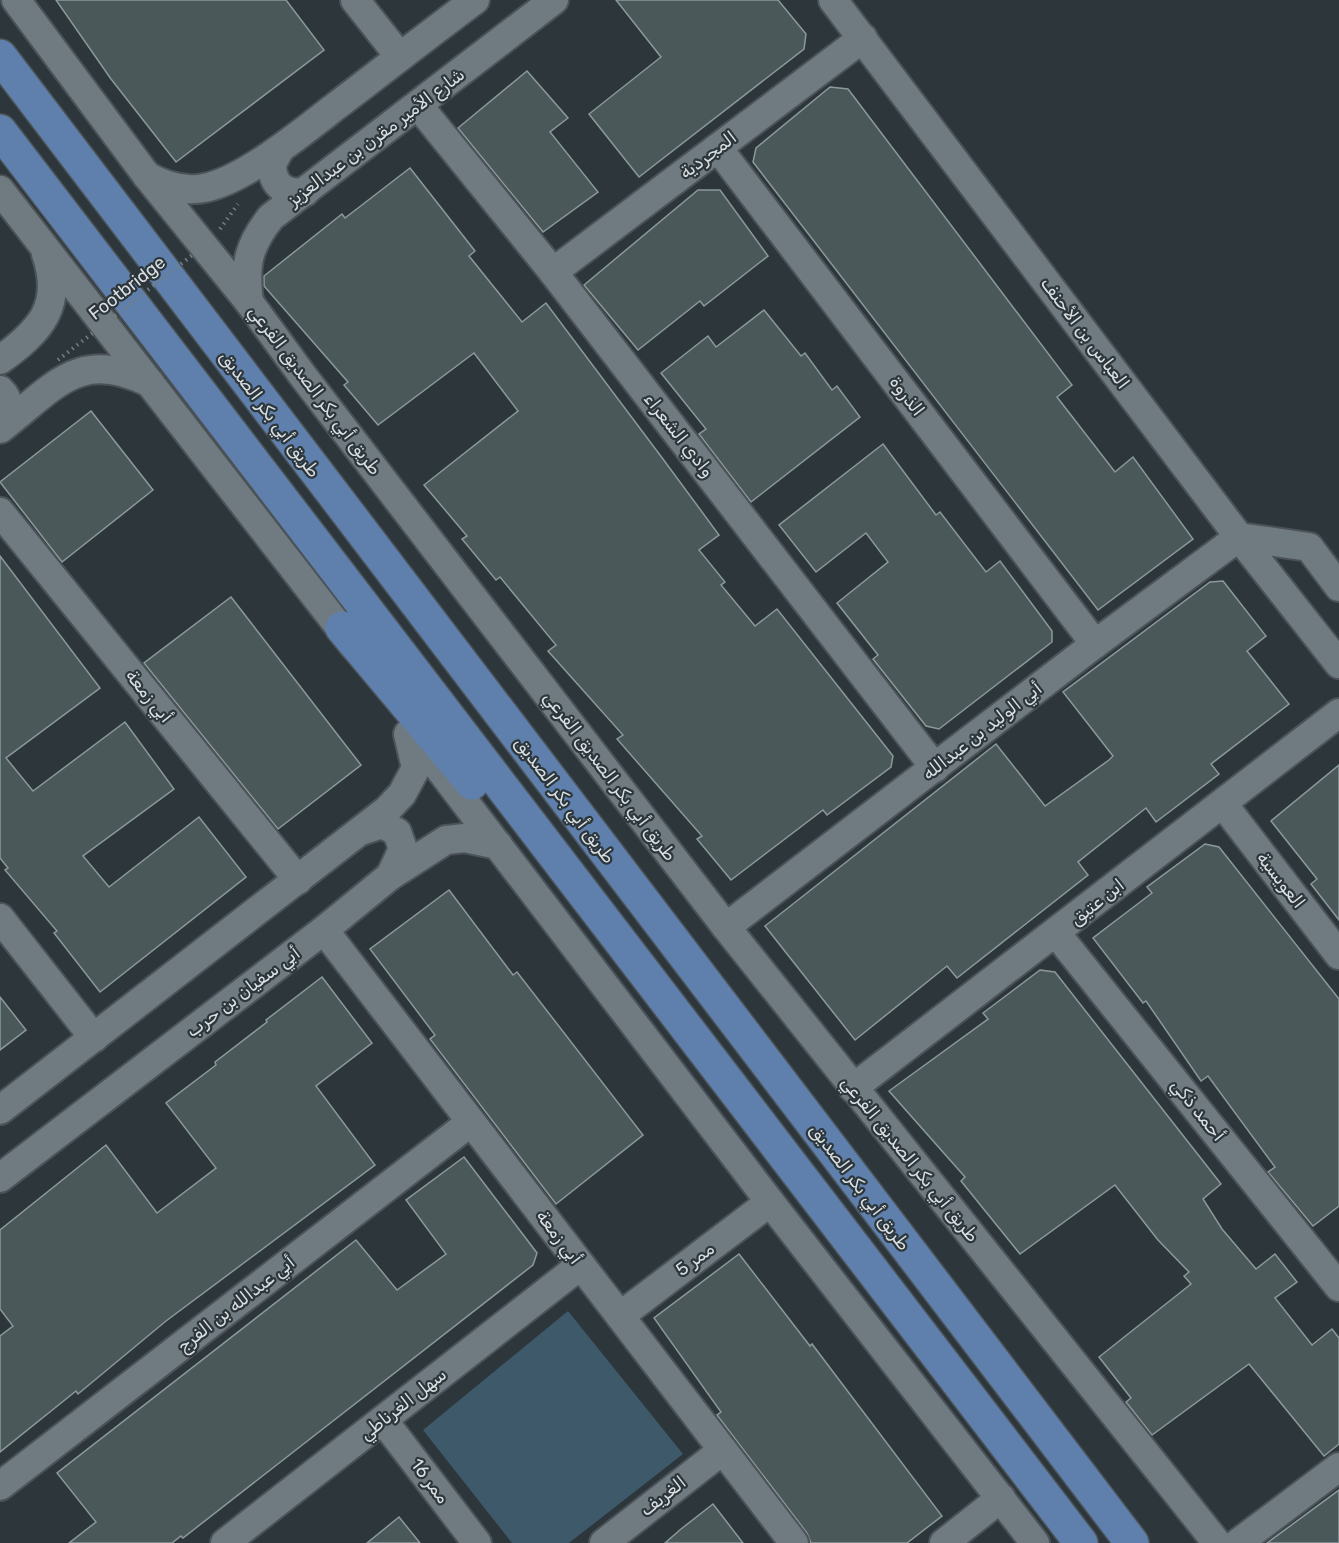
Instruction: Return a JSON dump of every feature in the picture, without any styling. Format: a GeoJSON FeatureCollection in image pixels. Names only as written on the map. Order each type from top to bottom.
{"type":"FeatureCollection","features":[{"type":"Feature","properties":{"kind":"main road","name":"طريق أبي بكر الصديق"},"geometry":{"type":"LineString","coordinates":[[0,57],[1132,1543]]}},
{"type":"Feature","properties":{"kind":"main road"},"geometry":{"type":"LineString","coordinates":[[0,131],[1081,1543]]}},
{"type":"Feature","properties":{"kind":"main road"},"geometry":{"type":"LineString","coordinates":[[342,628],[769,1137]]}},
{"type":"Feature","properties":{"kind":"street","name":"طريق أبي بكر الصديق الفرعي"},"geometry":{"type":"LineString","coordinates":[[16,0],[147,176],[249,302],[303,376],[726,927],[1217,1543]]}},
{"type":"Feature","properties":{"kind":"street"},"geometry":{"type":"LineString","coordinates":[[355,0],[400,57]]}},
{"type":"Feature","properties":{"kind":"street"},"geometry":{"type":"LineString","coordinates":[[147,176],[174,188],[204,188],[219,184],[280,149],[475,0]]}},
{"type":"Feature","properties":{"kind":"street","name":"شارع الأمير مقرن بن عبدالعزيز"},"geometry":{"type":"LineString","coordinates":[[249,302],[246,278],[249,253],[258,234],[271,217],[554,0]]}},
{"type":"Feature","properties":{"kind":"street","name":"العباس بن الأحنف"},"geometry":{"type":"LineString","coordinates":[[833,0],[1239,537],[1339,664]]}},
{"type":"Feature","properties":{"kind":"street","name":"المجردية"},"geometry":{"type":"LineString","coordinates":[[553,272],[863,38]]}},
{"type":"Feature","properties":{"kind":"street","name":"وادي الشعراء"},"geometry":{"type":"LineString","coordinates":[[418,105],[553,272],[935,768]]}},
{"type":"Feature","properties":{"kind":"street","name":"الذروة"},"geometry":{"type":"LineString","coordinates":[[718,148],[1095,644]]}},
{"type":"Feature","properties":{"kind":"street"},"geometry":{"type":"LineString","coordinates":[[280,149],[272,164],[275,181],[288,192],[305,192]]}},
{"type":"Feature","properties":{"kind":"street"},"geometry":{"type":"LineString","coordinates":[[0,190],[342,628],[405,723],[770,1202],[1035,1543]]}},
{"type":"Feature","properties":{"kind":"street"},"geometry":{"type":"LineString","coordinates":[[0,360],[37,330],[51,304],[53,274],[43,246]]}},
{"type":"Feature","properties":{"kind":"street"},"geometry":{"type":"LineString","coordinates":[[1,428],[72,375],[87,369],[103,367],[120,370],[150,383]]}},
{"type":"Feature","properties":{"kind":"street"},"geometry":{"type":"LineString","coordinates":[[0,390],[9,404],[8,417],[1,428]]}},
{"type":"Feature","properties":{"kind":"street","name":"أبي زمعة"},"geometry":{"type":"LineString","coordinates":[[0,512],[298,880]]}},
{"type":"Feature","properties":{"kind":"street"},"geometry":{"type":"LineString","coordinates":[[1239,537],[1309,547],[1339,587]]}},
{"type":"Feature","properties":{"kind":"street","name":"أبي الوليد بن عبدالله"},"geometry":{"type":"LineString","coordinates":[[726,927],[1095,644],[1239,537]]}},
{"type":"Feature","properties":{"kind":"street","name":"ابن عتيق"},"geometry":{"type":"LineString","coordinates":[[853,1088],[1339,713]]}},
{"type":"Feature","properties":{"kind":"street"},"geometry":{"type":"LineString","coordinates":[[0,1110],[364,830],[402,794],[416,768],[405,723]]}},
{"type":"Feature","properties":{"kind":"street","name":"العويسية"},"geometry":{"type":"LineString","coordinates":[[1223,804],[1339,955]]}},
{"type":"Feature","properties":{"kind":"street"},"geometry":{"type":"LineString","coordinates":[[364,830],[382,824],[397,832],[403,849],[390,876]]}},
{"type":"Feature","properties":{"kind":"street","name":"أبي سفيان بن حرب"},"geometry":{"type":"LineString","coordinates":[[0,1178],[324,930],[390,876],[446,840],[465,838],[498,845]]}},
{"type":"Feature","properties":{"kind":"street"},"geometry":{"type":"LineString","coordinates":[[0,918],[94,1038]]}},
{"type":"Feature","properties":{"kind":"street","name":"أبي زمعة"},"geometry":{"type":"LineString","coordinates":[[324,930],[794,1543]]}},
{"type":"Feature","properties":{"kind":"street","name":"أحمد ذكي"},"geometry":{"type":"LineString","coordinates":[[1056,933],[1338,1284]]}},
{"type":"Feature","properties":{"kind":"street","name":"أبي عبدالله بن الفرج"},"geometry":{"type":"LineString","coordinates":[[0,1486],[471,1122]]}},
{"type":"Feature","properties":{"kind":"street","name":"ممر 5"},"geometry":{"type":"LineString","coordinates":[[620,1316],[770,1202]]}},
{"type":"Feature","properties":{"kind":"street","name":"سهل الغرناطي"},"geometry":{"type":"LineString","coordinates":[[225,1543],[581,1265]]}},
{"type":"Feature","properties":{"kind":"street","name":"ممر 16"},"geometry":{"type":"LineString","coordinates":[[383,1420],[477,1543]]}},
{"type":"Feature","properties":{"kind":"street","name":"الغريف"},"geometry":{"type":"LineString","coordinates":[[604,1543],[723,1450]]}},
{"type":"Feature","properties":{"kind":"street"},"geometry":{"type":"LineString","coordinates":[[1238,1543],[1339,1467]]}},
{"type":"Feature","properties":{"kind":"street"},"geometry":{"type":"LineString","coordinates":[[944,1543],[1001,1498]]}},
{"type":"Feature","properties":{"kind":"path","name":"Footbridge"},"geometry":{"type":"LineString","coordinates":[[58,360],[213,239],[233,207],[242,201]]}},
{"type":"Feature","properties":{"kind":"shaded area"},"geometry":{"type":"Polygon","coordinates":[[[568,1311],[683,1454],[569,1543],[512,1543],[423,1430],[568,1311]]]}},
{"type":"Feature","properties":{"kind":"building"},"geometry":{"type":"Polygon","coordinates":[[[56,0],[286,0],[324,50],[176,162],[111,79],[56,0]]]}},
{"type":"Feature","properties":{"kind":"building"},"geometry":{"type":"Polygon","coordinates":[[[616,0],[778,0],[806,34],[804,49],[639,177],[589,114],[661,57],[616,0]]]}},
{"type":"Feature","properties":{"kind":"building"},"geometry":{"type":"Polygon","coordinates":[[[527,71],[568,118],[550,132],[598,192],[543,232],[458,128],[527,71]]]}},
{"type":"Feature","properties":{"kind":"building"},"geometry":{"type":"Polygon","coordinates":[[[830,87],[848,89],[1072,385],[1057,397],[1115,472],[1133,457],[1193,539],[1098,610],[753,162],[756,148],[830,87]]]}},
{"type":"Feature","properties":{"kind":"building"},"geometry":{"type":"Polygon","coordinates":[[[410,168],[475,251],[469,256],[522,322],[546,303],[663,459],[719,535],[699,550],[725,582],[721,585],[755,626],[777,609],[893,756],[891,767],[827,815],[823,810],[731,880],[697,839],[702,836],[617,739],[623,735],[548,651],[556,645],[500,577],[496,580],[462,539],[467,536],[424,485],[518,411],[474,353],[378,425],[344,385],[348,382],[264,286],[264,276],[342,214],[345,218],[410,168]]]}},
{"type":"Feature","properties":{"kind":"building"},"geometry":{"type":"Polygon","coordinates":[[[698,190],[720,190],[768,256],[704,306],[700,301],[638,350],[584,285],[698,190]]]}},
{"type":"Feature","properties":{"kind":"building"},"geometry":{"type":"Polygon","coordinates":[[[764,310],[801,356],[805,353],[832,390],[837,386],[860,417],[751,502],[699,434],[706,429],[661,373],[708,336],[716,347],[764,310]]]}},
{"type":"Feature","properties":{"kind":"building"},"geometry":{"type":"Polygon","coordinates":[[[91,411],[153,490],[62,562],[0,482],[91,411]]]}},
{"type":"Feature","properties":{"kind":"building"},"geometry":{"type":"Polygon","coordinates":[[[883,444],[936,515],[940,512],[986,572],[1000,561],[1052,631],[1052,642],[939,729],[926,726],[873,659],[878,655],[837,603],[888,562],[866,533],[816,572],[779,525],[883,444]]]}},
{"type":"Feature","properties":{"kind":"building"},"geometry":{"type":"Polygon","coordinates":[[[0,556],[100,688],[6,758],[33,791],[125,722],[174,789],[83,856],[109,887],[199,817],[246,877],[100,992],[54,933],[57,931],[5,870],[8,868],[0,858],[0,556]]]}},
{"type":"Feature","properties":{"kind":"building"},"geometry":{"type":"Polygon","coordinates":[[[1223,581],[1266,636],[1247,651],[1289,704],[1211,764],[1219,774],[1156,822],[1146,808],[1078,862],[1088,875],[957,978],[947,966],[855,1040],[765,926],[996,744],[1045,806],[1109,760],[1113,756],[1063,692],[1210,582],[1223,581]]]}},
{"type":"Feature","properties":{"kind":"building"},"geometry":{"type":"Polygon","coordinates":[[[231,597],[361,765],[278,829],[144,663],[231,597]]]}},
{"type":"Feature","properties":{"kind":"building"},"geometry":{"type":"Polygon","coordinates":[[[1339,765],[1339,920],[1311,884],[1317,879],[1271,821],[1339,765]]]}},
{"type":"Feature","properties":{"kind":"building"},"geometry":{"type":"Polygon","coordinates":[[[1205,844],[1219,847],[1339,999],[1339,1206],[1313,1226],[1268,1172],[1275,1167],[1208,1076],[1201,1081],[1146,1001],[1143,1003],[1093,938],[1152,893],[1147,887],[1205,844]]]}},
{"type":"Feature","properties":{"kind":"building"},"geometry":{"type":"Polygon","coordinates":[[[449,890],[513,975],[517,972],[643,1135],[556,1204],[430,1039],[435,1035],[370,949],[449,890]]]}},
{"type":"Feature","properties":{"kind":"building"},"geometry":{"type":"Polygon","coordinates":[[[1040,970],[1055,972],[1221,1184],[1203,1199],[1222,1229],[1256,1269],[1275,1254],[1297,1282],[1275,1298],[1312,1345],[1332,1329],[1339,1338],[1339,1444],[1324,1456],[1249,1364],[1152,1435],[1126,1402],[1131,1398],[1099,1357],[1191,1284],[1184,1276],[1189,1272],[1158,1240],[1115,1185],[1020,1254],[961,1181],[965,1177],[889,1091],[988,1019],[983,1013],[1040,970]]]}},
{"type":"Feature","properties":{"kind":"building"},"geometry":{"type":"Polygon","coordinates":[[[322,977],[372,1043],[316,1086],[375,1165],[166,1321],[78,1394],[76,1391],[0,1452],[0,1336],[13,1326],[0,1309],[0,1230],[106,1145],[157,1213],[216,1168],[166,1103],[216,1065],[215,1062],[322,977]]]}},
{"type":"Feature","properties":{"kind":"building"},"geometry":{"type":"Polygon","coordinates":[[[0,997],[26,1030],[0,1050],[0,997]]]}},
{"type":"Feature","properties":{"kind":"building"},"geometry":{"type":"Polygon","coordinates":[[[464,1157],[537,1253],[533,1265],[183,1538],[181,1536],[172,1543],[69,1543],[96,1522],[57,1473],[356,1240],[397,1290],[446,1254],[406,1200],[464,1157]]]}},
{"type":"Feature","properties":{"kind":"building"},"geometry":{"type":"Polygon","coordinates":[[[739,1254],[810,1346],[812,1344],[942,1516],[907,1543],[811,1543],[807,1533],[717,1415],[721,1412],[654,1318],[739,1254]]]}},
{"type":"Feature","properties":{"kind":"building"},"geometry":{"type":"Polygon","coordinates":[[[1339,1490],[1339,1543],[1267,1543],[1339,1490]]]}},
{"type":"Feature","properties":{"kind":"building"},"geometry":{"type":"Polygon","coordinates":[[[713,1504],[743,1543],[665,1543],[681,1529],[713,1504]]]}},
{"type":"Feature","properties":{"kind":"building"},"geometry":{"type":"Polygon","coordinates":[[[399,1517],[420,1543],[367,1543],[399,1517]]]}}]}
